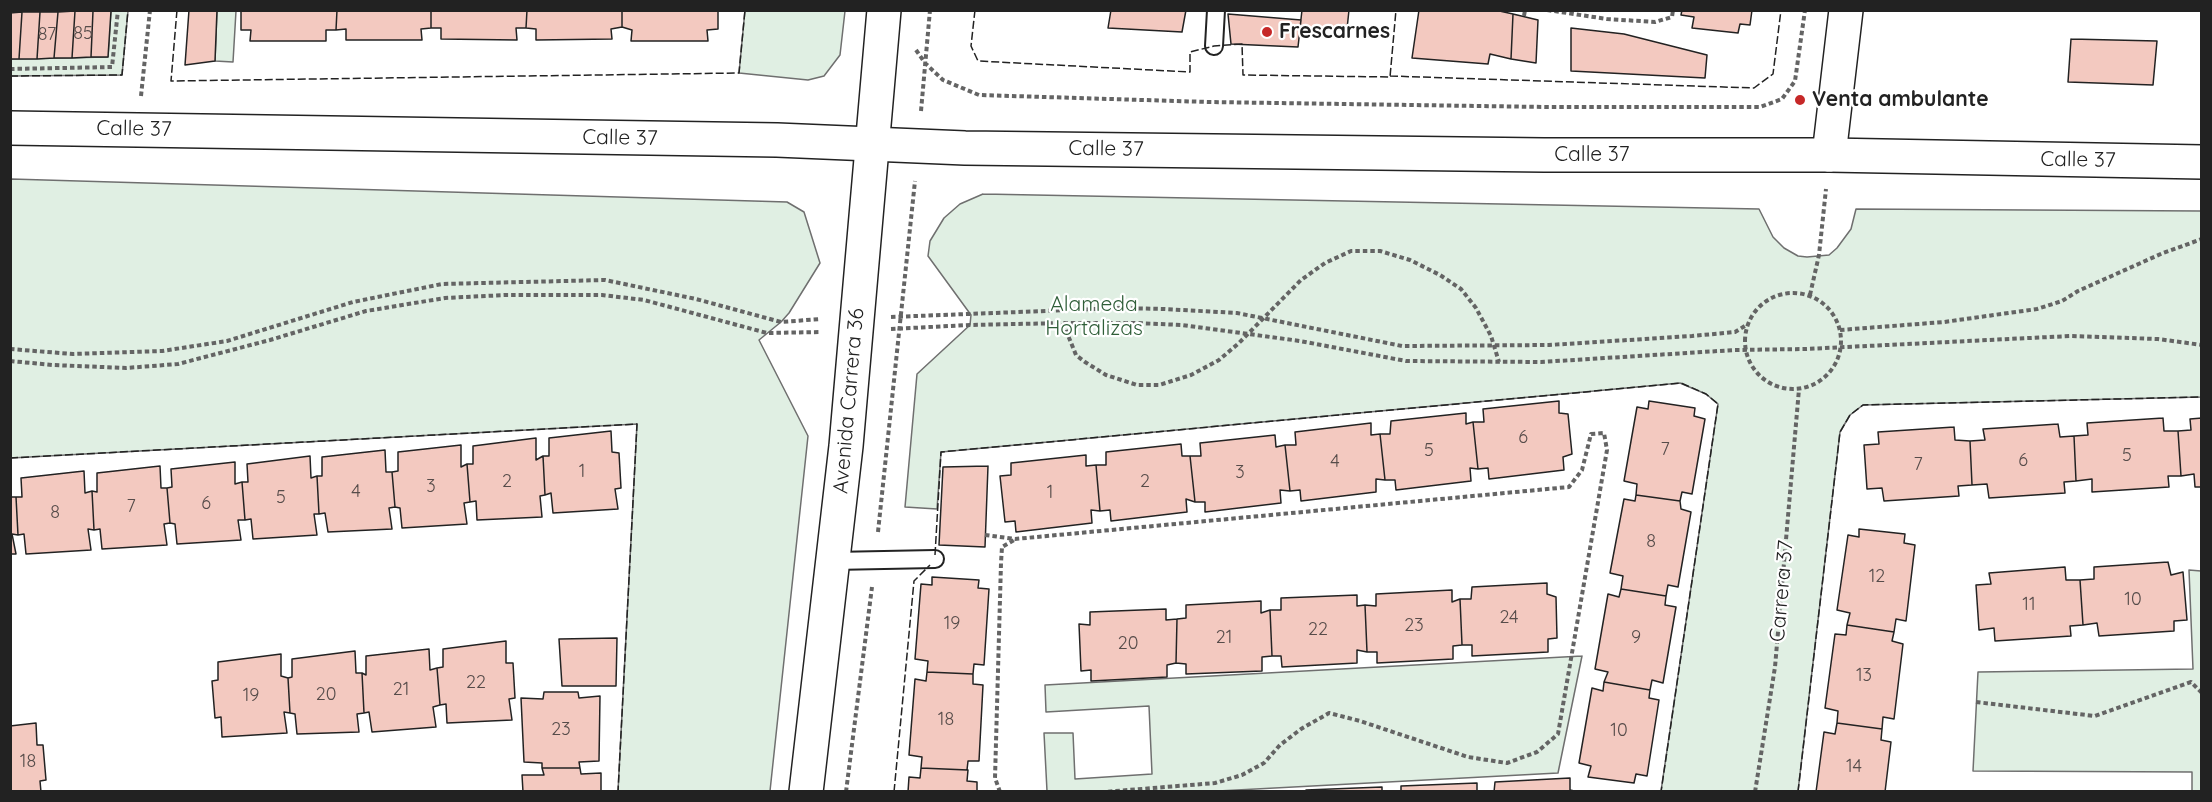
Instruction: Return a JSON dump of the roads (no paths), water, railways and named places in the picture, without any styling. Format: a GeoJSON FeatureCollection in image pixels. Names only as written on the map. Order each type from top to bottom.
{"type":"FeatureCollection","features":[{"type":"Feature","properties":{"kind":"street","name":"Avenida Carrera 36"},"geometry":{"type":"LineString","coordinates":[[806,792],[856,331],[884,10]]}},
{"type":"Feature","properties":{"kind":"street"},"geometry":{"type":"LineString","coordinates":[[1829,155],[1846,10]]}},
{"type":"Feature","properties":{"kind":"street","name":"Calle 37"},"geometry":{"type":"LineString","coordinates":[[10,128],[777,140],[918,146],[1544,155],[1829,155],[2202,162]]}},
{"type":"Feature","properties":{"kind":"lane"},"geometry":{"type":"LineString","coordinates":[[1214,46],[1216,10]]}},
{"type":"Feature","properties":{"kind":"lane"},"geometry":{"type":"LineString","coordinates":[[832,561],[935,559]]}},
{"type":"Feature","properties":{"kind":"place","name":"Frescarnes"},"geometry":{"type":"Point","coordinates":[1267,32]}},
{"type":"Feature","properties":{"kind":"place","name":"Venta ambulante"},"geometry":{"type":"Point","coordinates":[1800,100]}},
{"type":"Feature","properties":{"kind":"park label","name":"Alameda Hortalizas"},"geometry":{"type":"Point","coordinates":[1094,317]}}]}
